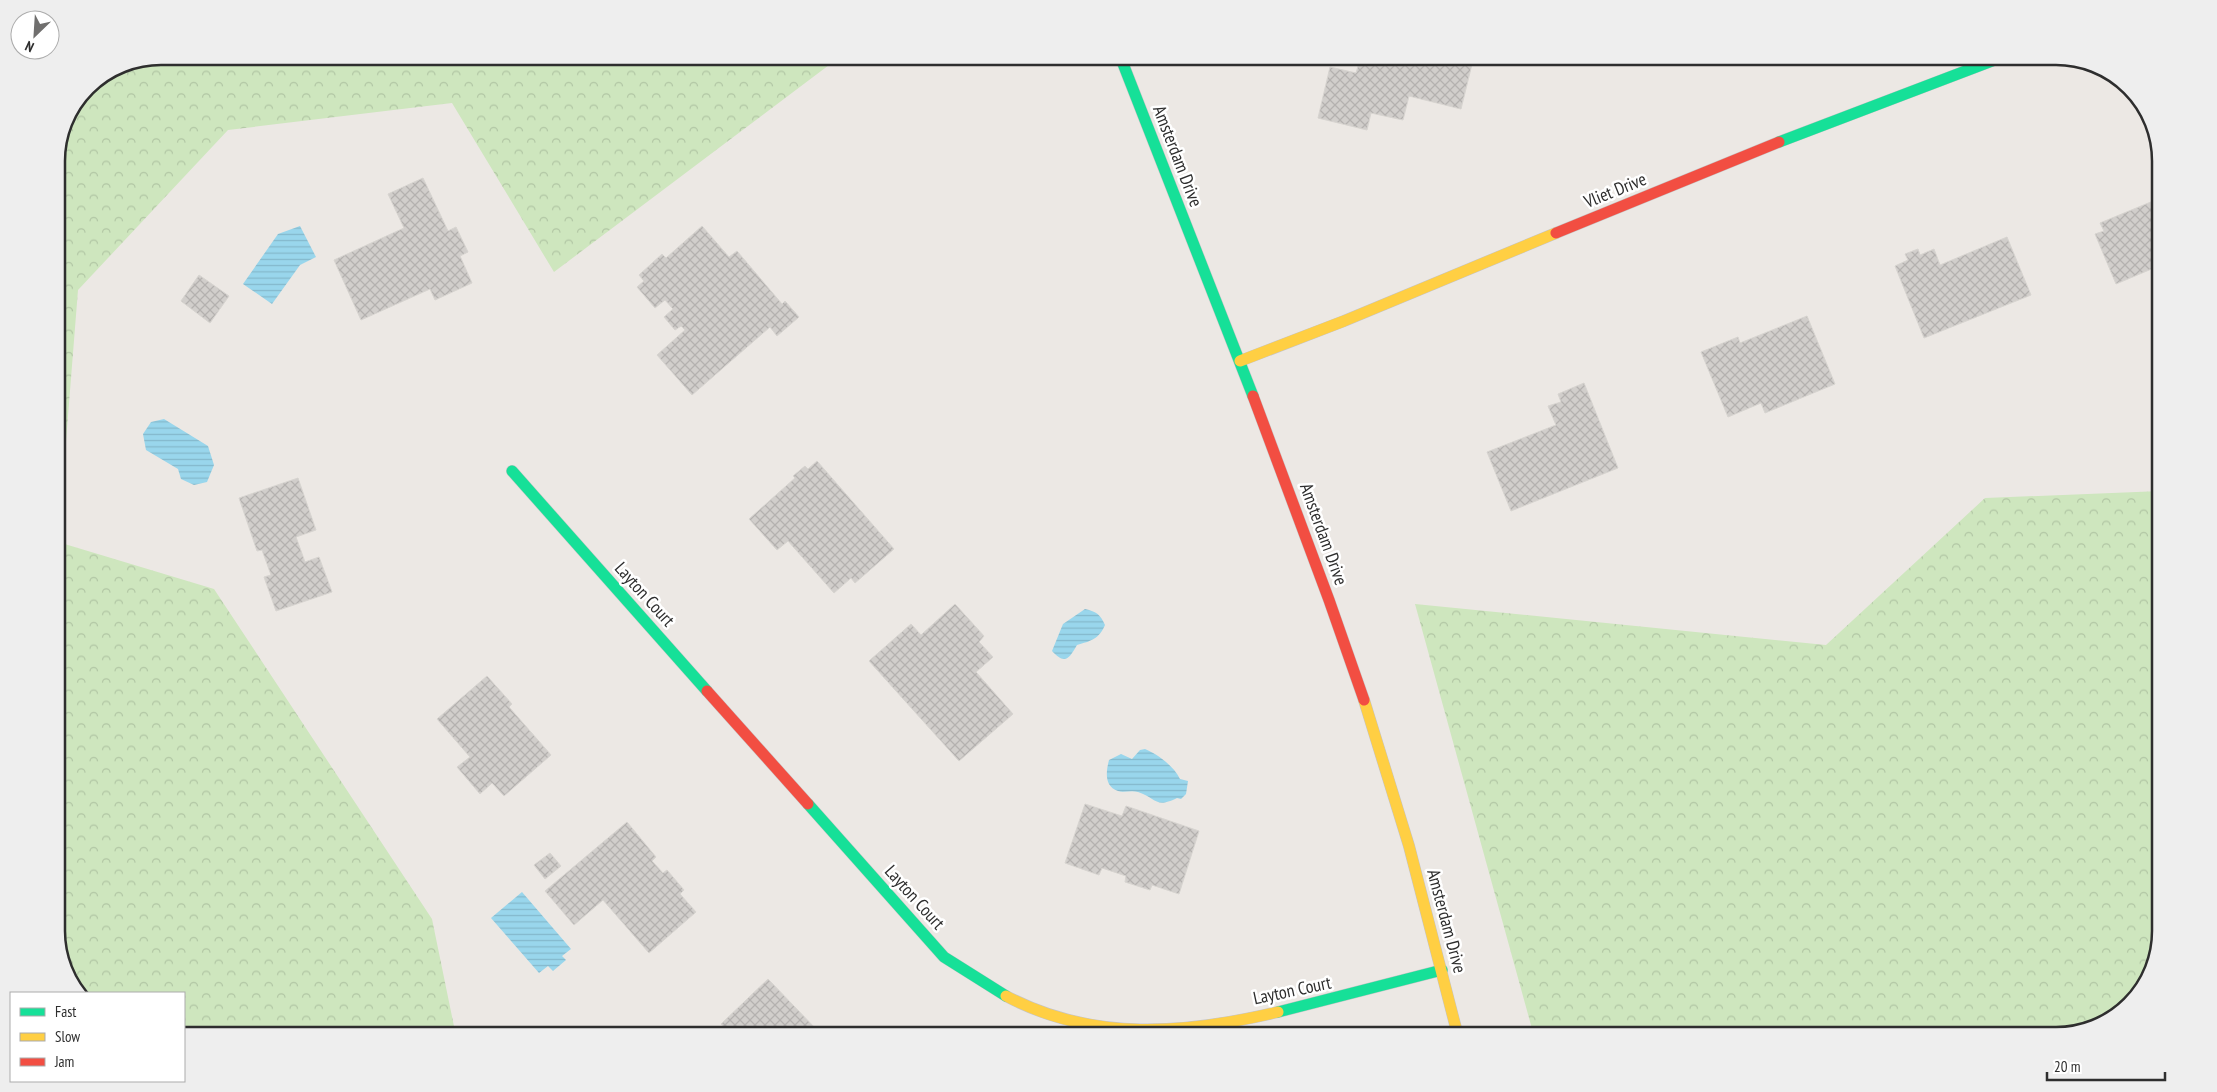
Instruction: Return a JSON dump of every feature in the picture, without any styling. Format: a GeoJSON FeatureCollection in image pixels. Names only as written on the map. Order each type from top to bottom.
{"type":"FeatureCollection","features":[{"type":"Feature","properties":{"kind":"street","name":"Amsterdam Drive"},"geometry":{"type":"LineString","coordinates":[[1124,65],[1240,361],[1311,550],[1388,775],[1456,1027]]}},
{"type":"Feature","properties":{"kind":"street","name":"Vliet Drive"},"geometry":{"type":"LineString","coordinates":[[1240,361],[1344,321],[1747,154],[1981,65]]}},
{"type":"Feature","properties":{"kind":"street","name":"Layton Court"},"geometry":{"type":"LineString","coordinates":[[512,471],[944,956],[996,990],[1047,1014],[1114,1027]]}},
{"type":"Feature","properties":{"kind":"street","name":"Layton Court"},"geometry":{"type":"LineString","coordinates":[[1188,1027],[1261,1016],[1340,998],[1442,970]]}},
{"type":"Feature","properties":{"kind":"green space"},"geometry":{"type":"Polygon","coordinates":[[[155,65],[829,65],[554,272],[452,103],[228,130],[78,290],[65,454],[65,155],[68,136],[81,108],[93,93],[113,78],[136,68],[155,65]]]}},
{"type":"Feature","properties":{"kind":"green space"},"geometry":{"type":"Polygon","coordinates":[[[2152,491],[2152,931],[2147,962],[2136,984],[2124,999],[2093,1020],[2081,1024],[2056,1027],[1532,1027],[1415,604],[1826,645],[1985,498],[2152,491]]]}},
{"type":"Feature","properties":{"kind":"green space"},"geometry":{"type":"Polygon","coordinates":[[[65,544],[214,589],[432,919],[454,1027],[185,1027],[185,992],[87,992],[81,984],[70,962],[65,937],[65,544]]]}},
{"type":"Feature","properties":{"kind":"water"},"geometry":{"type":"Polygon","coordinates":[[[300,226],[316,257],[300,265],[272,304],[243,284],[278,234],[300,226]]]}},
{"type":"Feature","properties":{"kind":"water"},"geometry":{"type":"Polygon","coordinates":[[[164,419],[208,446],[214,465],[207,482],[194,485],[181,479],[178,469],[146,450],[143,434],[151,422],[164,419]]]}},
{"type":"Feature","properties":{"kind":"water"},"geometry":{"type":"Polygon","coordinates":[[[1085,609],[1095,612],[1100,616],[1105,625],[1103,630],[1094,639],[1077,645],[1072,654],[1066,659],[1060,658],[1052,651],[1063,624],[1085,609]]]}},
{"type":"Feature","properties":{"kind":"water"},"geometry":{"type":"Polygon","coordinates":[[[1145,749],[1165,761],[1180,779],[1188,781],[1186,794],[1181,799],[1177,798],[1160,803],[1144,794],[1133,791],[1120,792],[1110,786],[1107,778],[1109,760],[1121,754],[1132,759],[1140,750],[1145,749]]]}},
{"type":"Feature","properties":{"kind":"water"},"geometry":{"type":"Polygon","coordinates":[[[522,892],[571,949],[562,956],[566,960],[553,971],[548,966],[539,973],[491,918],[522,892]]]}},
{"type":"Feature","properties":{"kind":"building"},"geometry":{"type":"Polygon","coordinates":[[[1358,65],[1472,65],[1461,109],[1409,96],[1403,120],[1371,113],[1367,130],[1318,118],[1330,67],[1356,73],[1358,65]]]}},
{"type":"Feature","properties":{"kind":"building"},"geometry":{"type":"Polygon","coordinates":[[[423,178],[448,231],[456,227],[468,252],[460,256],[472,283],[435,300],[430,289],[361,320],[334,260],[404,228],[388,194],[423,178]]]}},
{"type":"Feature","properties":{"kind":"building"},"geometry":{"type":"Polygon","coordinates":[[[2152,201],[2152,269],[2116,284],[2095,234],[2104,231],[2100,223],[2152,201]]]}},
{"type":"Feature","properties":{"kind":"building"},"geometry":{"type":"Polygon","coordinates":[[[702,226],[729,257],[737,251],[782,304],[785,301],[799,317],[777,336],[770,327],[692,395],[657,355],[685,330],[681,326],[675,330],[664,317],[673,309],[665,300],[655,308],[637,287],[644,281],[639,275],[662,254],[666,258],[702,226]]]}},
{"type":"Feature","properties":{"kind":"building"},"geometry":{"type":"Polygon","coordinates":[[[2007,237],[2031,295],[1924,338],[1895,266],[1908,260],[1905,254],[1918,249],[1920,255],[1934,249],[1940,265],[2007,237]]]}},
{"type":"Feature","properties":{"kind":"building"},"geometry":{"type":"Polygon","coordinates":[[[199,275],[229,296],[210,323],[181,301],[199,275]]]}},
{"type":"Feature","properties":{"kind":"building"},"geometry":{"type":"Polygon","coordinates":[[[1807,316],[1835,384],[1765,413],[1761,403],[1728,417],[1701,352],[1738,337],[1740,343],[1807,316]]]}},
{"type":"Feature","properties":{"kind":"building"},"geometry":{"type":"Polygon","coordinates":[[[1584,383],[1618,468],[1511,511],[1487,452],[1556,425],[1548,406],[1561,402],[1558,394],[1584,383]]]}},
{"type":"Feature","properties":{"kind":"building"},"geometry":{"type":"Polygon","coordinates":[[[817,461],[894,549],[855,583],[851,578],[834,593],[788,541],[777,550],[749,519],[795,478],[793,476],[805,466],[808,469],[817,461]]]}},
{"type":"Feature","properties":{"kind":"building"},"geometry":{"type":"Polygon","coordinates":[[[298,478],[316,530],[296,537],[305,562],[319,557],[332,592],[276,611],[264,577],[271,575],[262,550],[257,551],[239,498],[298,478]]]}},
{"type":"Feature","properties":{"kind":"building"},"geometry":{"type":"Polygon","coordinates":[[[955,604],[984,636],[979,642],[993,657],[976,672],[1013,714],[959,761],[869,661],[911,624],[921,635],[955,604]]]}},
{"type":"Feature","properties":{"kind":"building"},"geometry":{"type":"Polygon","coordinates":[[[487,676],[512,704],[509,707],[551,755],[504,796],[492,783],[480,794],[457,767],[470,757],[437,719],[487,676]]]}},
{"type":"Feature","properties":{"kind":"building"},"geometry":{"type":"Polygon","coordinates":[[[1085,804],[1122,816],[1126,806],[1199,831],[1179,894],[1152,885],[1150,890],[1125,882],[1126,876],[1102,868],[1099,875],[1065,863],[1085,804]]]}},
{"type":"Feature","properties":{"kind":"building"},"geometry":{"type":"Polygon","coordinates":[[[627,822],[656,857],[652,861],[663,873],[667,870],[684,890],[680,894],[696,912],[649,953],[603,900],[574,925],[545,891],[627,822]]]}},
{"type":"Feature","properties":{"kind":"building"},"geometry":{"type":"Polygon","coordinates":[[[550,853],[561,866],[545,879],[534,865],[550,853]]]}},
{"type":"Feature","properties":{"kind":"building"},"geometry":{"type":"Polygon","coordinates":[[[768,979],[814,1027],[724,1027],[721,1024],[768,979]]]}},
{"type":"Feature","properties":{"kind":"traffic: fast"},"geometry":{"type":"LineString","coordinates":[[1124,65],[1253,396]]}},
{"type":"Feature","properties":{"kind":"traffic: fast"},"geometry":{"type":"LineString","coordinates":[[1779,142],[1981,65]]}},
{"type":"Feature","properties":{"kind":"traffic: fast"},"geometry":{"type":"LineString","coordinates":[[512,471],[707,691]]}},
{"type":"Feature","properties":{"kind":"traffic: fast"},"geometry":{"type":"LineString","coordinates":[[808,804],[944,957],[1006,996]]}},
{"type":"Feature","properties":{"kind":"traffic: fast"},"geometry":{"type":"LineString","coordinates":[[1278,1012],[1442,970]]}},
{"type":"Feature","properties":{"kind":"traffic: slow"},"geometry":{"type":"LineString","coordinates":[[1240,361],[1344,321],[1556,233]]}},
{"type":"Feature","properties":{"kind":"traffic: slow"},"geometry":{"type":"LineString","coordinates":[[1364,700],[1409,846],[1456,1027]]}},
{"type":"Feature","properties":{"kind":"traffic: slow"},"geometry":{"type":"LineString","coordinates":[[1006,996],[1039,1011],[1072,1021],[1106,1027]]}},
{"type":"Feature","properties":{"kind":"traffic: slow"},"geometry":{"type":"LineString","coordinates":[[1191,1027],[1243,1020],[1278,1012]]}},
{"type":"Feature","properties":{"kind":"traffic: jam"},"geometry":{"type":"LineString","coordinates":[[1556,233],[1779,142]]}},
{"type":"Feature","properties":{"kind":"traffic: jam"},"geometry":{"type":"LineString","coordinates":[[1253,396],[1364,700]]}},
{"type":"Feature","properties":{"kind":"traffic: jam"},"geometry":{"type":"LineString","coordinates":[[707,691],[808,804]]}}]}
